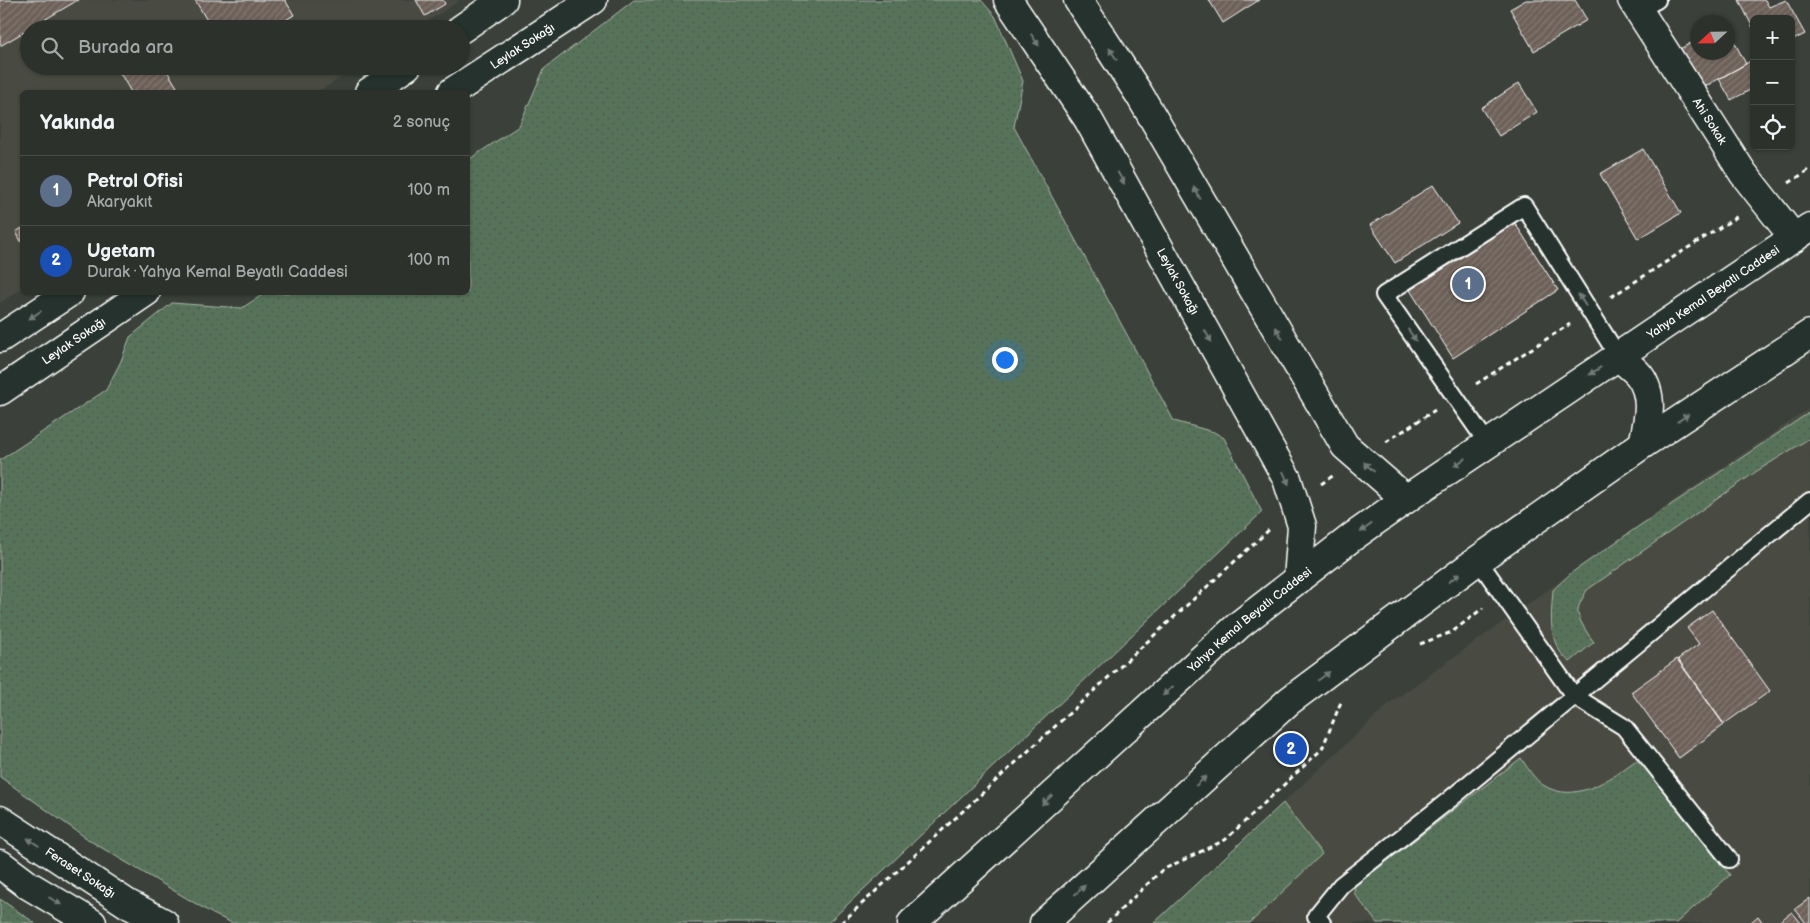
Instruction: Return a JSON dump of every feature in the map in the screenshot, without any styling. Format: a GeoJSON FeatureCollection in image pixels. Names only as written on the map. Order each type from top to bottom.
{"type":"FeatureCollection","features":[{"type":"Feature","properties":{"kind":"street"},"geometry":{"type":"LineString","coordinates":[[470,23],[503,0]]}},
{"type":"Feature","properties":{"kind":"street","name":"Leylak Sokağı"},"geometry":{"type":"LineString","coordinates":[[455,90],[593,0]]}},
{"type":"Feature","properties":{"kind":"street","name":"Leylak Sokağı"},"geometry":{"type":"LineString","coordinates":[[1008,0],[1088,118],[1287,479],[1302,526],[1298,580]]}},
{"type":"Feature","properties":{"kind":"street"},"geometry":{"type":"LineString","coordinates":[[1078,0],[1139,94],[1345,446],[1406,499]]}},
{"type":"Feature","properties":{"kind":"street","name":"Ahi Sokak"},"geometry":{"type":"LineString","coordinates":[[1643,3],[1742,173],[1802,232]]}},
{"type":"Feature","properties":{"kind":"street"},"geometry":{"type":"LineString","coordinates":[[372,90],[394,75]]}},
{"type":"Feature","properties":{"kind":"street","name":"Yahya Kemal Beyatlı Caddesi"},"geometry":{"type":"LineString","coordinates":[[912,923],[1239,625],[1351,538],[1802,232]]}},
{"type":"Feature","properties":{"kind":"street"},"geometry":{"type":"LineString","coordinates":[[0,338],[65,295]]}},
{"type":"Feature","properties":{"kind":"street","name":"Leylak Sokağı"},"geometry":{"type":"LineString","coordinates":[[0,391],[142,295]]}},
{"type":"Feature","properties":{"kind":"street"},"geometry":{"type":"LineString","coordinates":[[1044,923],[1289,701],[1478,560],[1643,444],[1810,334]]}},
{"type":"Feature","properties":{"kind":"street"},"geometry":{"type":"LineString","coordinates":[[1618,356],[1639,376],[1649,394],[1649,417],[1643,444]]}},
{"type":"Feature","properties":{"kind":"street","name":"Feraset Sokağı"},"geometry":{"type":"LineString","coordinates":[[0,820],[128,904],[164,923]]}},
{"type":"Feature","properties":{"kind":"street"},"geometry":{"type":"LineString","coordinates":[[0,864],[28,885],[92,923]]}},
{"type":"Feature","properties":{"kind":"lane"},"geometry":{"type":"LineString","coordinates":[[1488,444],[1384,295],[1524,206],[1618,356]]}},
{"type":"Feature","properties":{"kind":"lane"},"geometry":{"type":"LineString","coordinates":[[1316,921],[1340,885],[1449,800],[1810,501]]}},
{"type":"Feature","properties":{"kind":"lane"},"geometry":{"type":"LineString","coordinates":[[1478,560],[1574,696],[1624,727],[1729,859]]}},
{"type":"Feature","properties":{"kind":"path"},"geometry":{"type":"LineString","coordinates":[[1417,645],[1452,632],[1502,593]]}},
{"type":"Feature","properties":{"kind":"path"},"geometry":{"type":"LineString","coordinates":[[1107,923],[1162,870],[1225,840],[1322,748],[1342,701]]}},
{"type":"Feature","properties":{"kind":"shaded area"},"geometry":{"type":"Polygon","coordinates":[[[0,0],[460,0],[430,20],[20,20],[20,75],[345,75],[321,90],[20,90],[20,289],[0,303],[0,0]]]}},
{"type":"Feature","properties":{"kind":"shaded area"},"geometry":{"type":"Polygon","coordinates":[[[1810,408],[1810,923],[1154,923],[1390,703],[1661,509],[1810,408]]]}},
{"type":"Feature","properties":{"kind":"green space"},"geometry":{"type":"Polygon","coordinates":[[[634,0],[981,0],[995,16],[1023,81],[1014,127],[1174,421],[1214,432],[1224,438],[1262,512],[828,923],[232,923],[213,914],[92,842],[0,777],[0,460],[106,390],[121,361],[130,337],[172,303],[242,308],[262,295],[470,295],[470,159],[519,126],[544,69],[634,0]]]}},
{"type":"Feature","properties":{"kind":"green space"},"geometry":{"type":"Polygon","coordinates":[[[1810,412],[1810,438],[1757,471],[1587,590],[1578,613],[1582,624],[1594,642],[1570,662],[1557,647],[1554,638],[1551,620],[1553,590],[1571,573],[1810,412]]]}},
{"type":"Feature","properties":{"kind":"green space"},"geometry":{"type":"Polygon","coordinates":[[[1521,758],[1543,785],[1567,792],[1591,788],[1614,776],[1635,761],[1642,761],[1730,875],[1676,923],[1377,923],[1354,893],[1355,886],[1521,758]]]}},
{"type":"Feature","properties":{"kind":"green space"},"geometry":{"type":"Polygon","coordinates":[[[1283,803],[1322,854],[1250,923],[1154,923],[1283,803]]]}},
{"type":"Feature","properties":{"kind":"green space"},"geometry":{"type":"Polygon","coordinates":[[[0,899],[35,923],[0,923],[0,899]]]}},
{"type":"Feature","properties":{"kind":"building"},"geometry":{"type":"Polygon","coordinates":[[[0,0],[78,0],[44,20],[20,20],[20,34],[0,46],[0,0]]]}},
{"type":"Feature","properties":{"kind":"building"},"geometry":{"type":"Polygon","coordinates":[[[195,0],[285,0],[294,15],[286,20],[207,20],[195,0]]]}},
{"type":"Feature","properties":{"kind":"building"},"geometry":{"type":"Polygon","coordinates":[[[416,0],[443,0],[445,4],[425,16],[416,0]]]}},
{"type":"Feature","properties":{"kind":"building"},"geometry":{"type":"Polygon","coordinates":[[[1209,0],[1259,0],[1223,23],[1209,0]]]}},
{"type":"Feature","properties":{"kind":"building"},"geometry":{"type":"Polygon","coordinates":[[[1526,0],[1575,0],[1587,20],[1534,51],[1510,9],[1526,0]]]}},
{"type":"Feature","properties":{"kind":"building"},"geometry":{"type":"Polygon","coordinates":[[[1739,0],[1765,0],[1769,7],[1786,0],[1794,15],[1750,15],[1750,22],[1739,0]]]}},
{"type":"Feature","properties":{"kind":"building"},"geometry":{"type":"Polygon","coordinates":[[[1795,16],[1805,34],[1795,39],[1795,16]]]}},
{"type":"Feature","properties":{"kind":"building"},"geometry":{"type":"Polygon","coordinates":[[[1690,43],[1690,60],[1735,60],[1735,43],[1746,64],[1693,93],[1671,54],[1690,43]]]}},
{"type":"Feature","properties":{"kind":"building"},"geometry":{"type":"Polygon","coordinates":[[[1750,61],[1750,90],[1731,100],[1719,79],[1750,61]]]}},
{"type":"Feature","properties":{"kind":"building"},"geometry":{"type":"Polygon","coordinates":[[[121,75],[170,75],[179,90],[130,90],[121,75]]]}},
{"type":"Feature","properties":{"kind":"building"},"geometry":{"type":"Polygon","coordinates":[[[1519,83],[1537,112],[1499,136],[1481,108],[1519,83]]]}},
{"type":"Feature","properties":{"kind":"building"},"geometry":{"type":"Polygon","coordinates":[[[1643,149],[1681,213],[1638,239],[1600,174],[1643,149]]]}},
{"type":"Feature","properties":{"kind":"building"},"geometry":{"type":"Polygon","coordinates":[[[1433,185],[1458,223],[1395,263],[1370,225],[1433,185]]]}},
{"type":"Feature","properties":{"kind":"building"},"geometry":{"type":"Polygon","coordinates":[[[1515,223],[1558,290],[1453,358],[1410,290],[1515,223]]]}},
{"type":"Feature","properties":{"kind":"building"},"geometry":{"type":"Polygon","coordinates":[[[20,229],[20,239],[16,232],[20,229]]]}},
{"type":"Feature","properties":{"kind":"building"},"geometry":{"type":"Polygon","coordinates":[[[1712,610],[1770,691],[1724,724],[1678,659],[1699,644],[1687,628],[1712,610]]]}},
{"type":"Feature","properties":{"kind":"building"},"geometry":{"type":"Polygon","coordinates":[[[1677,659],[1724,725],[1679,758],[1631,692],[1677,659]]]}},
{"type":"Feature","properties":{"kind":"building"},"geometry":{"type":"Polygon","coordinates":[[[1810,898],[1810,923],[1806,923],[1795,909],[1810,898]]]}},
{"type":"Feature","properties":{"kind":"building"},"geometry":{"type":"Polygon","coordinates":[[[1792,912],[1801,923],[1777,923],[1792,912]]]}},
{"type":"Feature","properties":{"kind":"building"},"geometry":{"type":"Polygon","coordinates":[[[1758,916],[1763,923],[1750,923],[1758,916]]]}},
{"type":"Feature","properties":{"kind":"place","name":"Petrol Ofisi"},"geometry":{"type":"Point","coordinates":[1468,284]}},
{"type":"Feature","properties":{"kind":"place","name":"Ugetam"},"geometry":{"type":"Point","coordinates":[1291,749]}}]}
